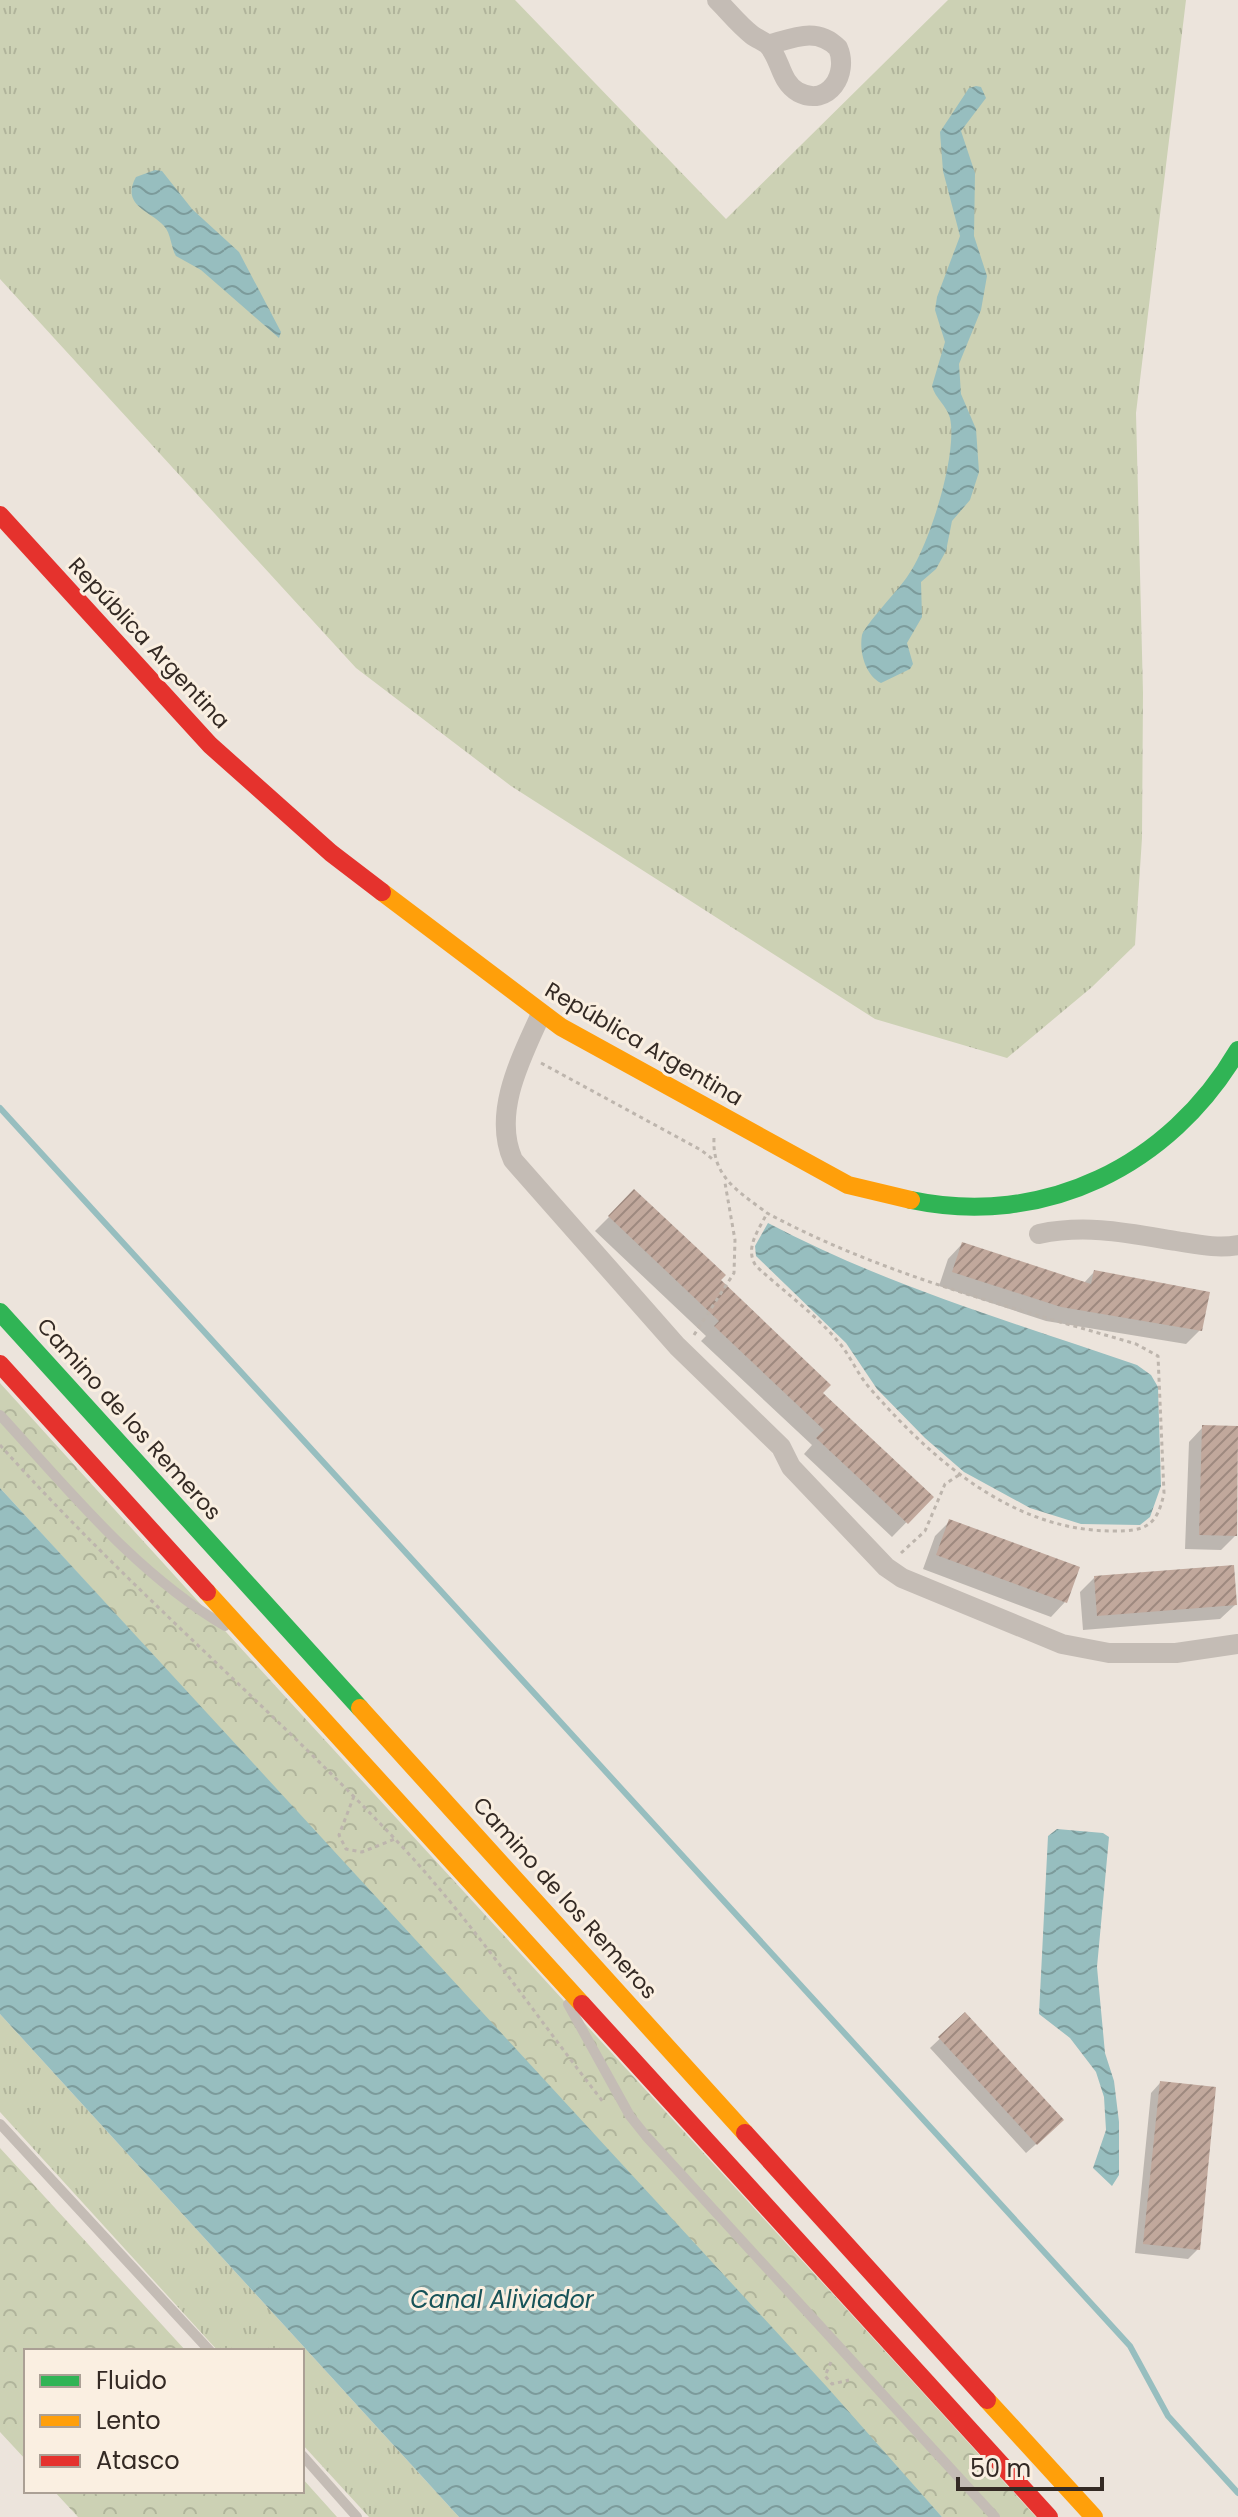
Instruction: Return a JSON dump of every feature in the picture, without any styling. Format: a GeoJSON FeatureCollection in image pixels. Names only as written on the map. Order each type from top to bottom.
{"type":"FeatureCollection","features":[{"type":"Feature","properties":{"kind":"main road","name":"República Argentina"},"geometry":{"type":"LineString","coordinates":[[0,515],[210,745],[273,805],[541,1014],[600,1052],[848,1185],[930,1205],[987,1209],[1056,1196],[1095,1180],[1163,1139],[1199,1106],[1231,1065],[1238,1050]]}},
{"type":"Feature","properties":{"kind":"main road","name":"Camino de los Remeros"},"geometry":{"type":"LineString","coordinates":[[0,1312],[1094,2517]]}},
{"type":"Feature","properties":{"kind":"main road"},"geometry":{"type":"LineString","coordinates":[[0,1364],[1049,2517]]}},
{"type":"Feature","properties":{"kind":"street"},"geometry":{"type":"LineString","coordinates":[[717,0],[739,24],[768,45]]}},
{"type":"Feature","properties":{"kind":"street"},"geometry":{"type":"LineString","coordinates":[[541,1014],[523,1053],[503,1123],[505,1141],[513,1160],[684,1352],[781,1447],[791,1467],[886,1567],[902,1578],[1062,1644],[1109,1653],[1176,1653],[1238,1644]]}},
{"type":"Feature","properties":{"kind":"street"},"geometry":{"type":"LineString","coordinates":[[1039,1234],[1072,1227],[1098,1228],[1207,1246],[1238,1245]]}},
{"type":"Feature","properties":{"kind":"lane"},"geometry":{"type":"LineString","coordinates":[[0,1415],[144,1570],[181,1600],[254,1643]]}},
{"type":"Feature","properties":{"kind":"lane"},"geometry":{"type":"LineString","coordinates":[[545,1963],[638,2126],[995,2517]]}},
{"type":"Feature","properties":{"kind":"lane"},"geometry":{"type":"LineString","coordinates":[[0,2124],[208,2349]]}},
{"type":"Feature","properties":{"kind":"lane"},"geometry":{"type":"LineString","coordinates":[[304,2457],[357,2517]]}},
{"type":"Feature","properties":{"kind":"path"},"geometry":{"type":"LineString","coordinates":[[523,1053],[701,1150],[715,1161],[725,1180],[735,1240],[734,1273],[684,1352]]}},
{"type":"Feature","properties":{"kind":"path"},"geometry":{"type":"LineString","coordinates":[[715,1161],[714,1130],[719,1115]]}},
{"type":"Feature","properties":{"kind":"path"},"geometry":{"type":"LineString","coordinates":[[725,1180],[767,1213],[814,1238],[954,1291],[1136,1344],[1158,1356],[1164,1493],[1161,1509],[1151,1523],[1138,1531],[1099,1531],[1046,1523],[959,1475],[866,1384],[840,1344],[756,1266],[750,1257],[752,1244],[767,1213]]}},
{"type":"Feature","properties":{"kind":"path"},"geometry":{"type":"LineString","coordinates":[[0,1445],[70,1523],[283,1723],[395,1839],[475,1930],[612,2112]]}},
{"type":"Feature","properties":{"kind":"path"},"geometry":{"type":"LineString","coordinates":[[886,1567],[925,1531],[945,1484],[959,1475]]}},
{"type":"Feature","properties":{"kind":"path"},"geometry":{"type":"LineString","coordinates":[[354,1796],[339,1835],[346,1849],[362,1852],[395,1839]]}},
{"type":"Feature","properties":{"kind":"path"},"geometry":{"type":"LineString","coordinates":[[833,2357],[853,2379],[832,2384],[828,2382],[826,2370],[833,2357]]}},
{"type":"Feature","properties":{"kind":"green space"},"geometry":{"type":"Polygon","coordinates":[[[0,0],[515,0],[726,219],[948,0],[1186,0],[1136,413],[1143,693],[1142,838],[1135,945],[1092,987],[1007,1058],[875,1019],[511,786],[356,668],[0,279],[0,0]]]}},
{"type":"Feature","properties":{"kind":"green space"},"geometry":{"type":"Polygon","coordinates":[[[0,1383],[1036,2517],[942,2517],[0,1488],[0,1383]]]}},
{"type":"Feature","properties":{"kind":"green space"},"geometry":{"type":"Polygon","coordinates":[[[0,2014],[459,2517],[369,2517],[304,2446],[304,2349],[216,2349],[0,2112],[0,2014]]]}},
{"type":"Feature","properties":{"kind":"green space"},"geometry":{"type":"Polygon","coordinates":[[[0,2148],[184,2349],[24,2349],[24,2458],[0,2432],[0,2148]]]}},
{"type":"Feature","properties":{"kind":"green space"},"geometry":{"type":"Polygon","coordinates":[[[304,2480],[337,2517],[78,2517],[56,2493],[304,2493],[304,2480]]]}},
{"type":"Feature","properties":{"kind":"water"},"geometry":{"type":"Polygon","coordinates":[[[981,87],[986,98],[961,131],[975,173],[974,236],[987,276],[981,310],[959,364],[961,394],[976,429],[979,472],[970,500],[952,521],[946,551],[936,569],[921,582],[922,617],[907,643],[913,664],[910,669],[881,683],[864,662],[862,635],[903,583],[924,545],[940,500],[950,454],[950,418],[932,386],[945,342],[935,310],[960,236],[943,171],[940,132],[969,88],[981,87]]]}},
{"type":"Feature","properties":{"kind":"water"},"geometry":{"type":"Polygon","coordinates":[[[155,170],[162,171],[192,209],[239,252],[281,332],[279,338],[201,270],[176,256],[166,229],[134,201],[132,187],[136,177],[155,170]]]}},
{"type":"Feature","properties":{"kind":"water"},"geometry":{"type":"Polygon","coordinates":[[[768,1223],[903,1284],[1137,1365],[1151,1375],[1158,1387],[1161,1486],[1150,1517],[1140,1525],[1081,1524],[1030,1508],[964,1472],[877,1389],[846,1343],[756,1256],[755,1246],[768,1223]]]}},
{"type":"Feature","properties":{"kind":"water","name":"Canal Aliviador"},"geometry":{"type":"Polygon","coordinates":[[[0,1488],[827,2387],[942,2517],[459,2517],[0,2014],[0,1488]]]}},
{"type":"Feature","properties":{"kind":"water"},"geometry":{"type":"Polygon","coordinates":[[[1057,1829],[1103,1833],[1109,1837],[1097,1967],[1105,2053],[1114,2081],[1119,2122],[1119,2175],[1112,2186],[1093,2168],[1106,2130],[1104,2097],[1096,2072],[1070,2038],[1039,2014],[1048,1836],[1057,1829]]]}},
{"type":"Feature","properties":{"kind":"building"},"geometry":{"type":"Polygon","coordinates":[[[634,1189],[726,1275],[721,1280],[831,1385],[823,1393],[934,1497],[908,1524],[816,1438],[824,1430],[714,1326],[719,1321],[608,1216],[634,1189]]]}},
{"type":"Feature","properties":{"kind":"building"},"geometry":{"type":"Polygon","coordinates":[[[962,1242],[1091,1284],[1094,1270],[1210,1292],[1202,1331],[1061,1307],[952,1272],[962,1242]]]}},
{"type":"Feature","properties":{"kind":"building"},"geometry":{"type":"Polygon","coordinates":[[[1202,1425],[1238,1426],[1237,1536],[1199,1535],[1202,1425]]]}},
{"type":"Feature","properties":{"kind":"building"},"geometry":{"type":"Polygon","coordinates":[[[949,1519],[1080,1567],[1067,1603],[936,1555],[949,1519]]]}},
{"type":"Feature","properties":{"kind":"building"},"geometry":{"type":"Polygon","coordinates":[[[1234,1565],[1237,1605],[1097,1616],[1094,1576],[1234,1565]]]}},
{"type":"Feature","properties":{"kind":"building"},"geometry":{"type":"Polygon","coordinates":[[[965,2012],[1064,2120],[1037,2145],[938,2037],[965,2012]]]}},
{"type":"Feature","properties":{"kind":"building"},"geometry":{"type":"Polygon","coordinates":[[[1160,2081],[1216,2087],[1200,2250],[1143,2244],[1160,2081]]]}},
{"type":"Feature","properties":{"kind":"waterway"},"geometry":{"type":"LineString","coordinates":[[0,1108],[1130,2346],[1168,2416],[1238,2493]]}},
{"type":"Feature","properties":{"kind":"traffic: fast"},"geometry":{"type":"LineString","coordinates":[[911,1200],[960,1206],[1009,1205],[1055,1195],[1099,1179],[1140,1156],[1177,1126],[1210,1091],[1238,1050]]}},
{"type":"Feature","properties":{"kind":"traffic: fast"},"geometry":{"type":"LineString","coordinates":[[0,1312],[360,1708]]}},
{"type":"Feature","properties":{"kind":"traffic: slow"},"geometry":{"type":"LineString","coordinates":[[382,892],[561,1027],[848,1185],[911,1200]]}},
{"type":"Feature","properties":{"kind":"traffic: slow"},"geometry":{"type":"LineString","coordinates":[[207,1592],[582,2004]]}},
{"type":"Feature","properties":{"kind":"traffic: slow"},"geometry":{"type":"LineString","coordinates":[[360,1708],[745,2133]]}},
{"type":"Feature","properties":{"kind":"traffic: slow"},"geometry":{"type":"LineString","coordinates":[[987,2400],[1094,2517]]}},
{"type":"Feature","properties":{"kind":"traffic: jam"},"geometry":{"type":"LineString","coordinates":[[0,515],[210,745],[331,853],[382,892]]}},
{"type":"Feature","properties":{"kind":"traffic: jam"},"geometry":{"type":"LineString","coordinates":[[0,1364],[207,1592]]}},
{"type":"Feature","properties":{"kind":"traffic: jam"},"geometry":{"type":"LineString","coordinates":[[582,2004],[1049,2517]]}},
{"type":"Feature","properties":{"kind":"traffic: jam"},"geometry":{"type":"LineString","coordinates":[[745,2133],[987,2400]]}}]}
